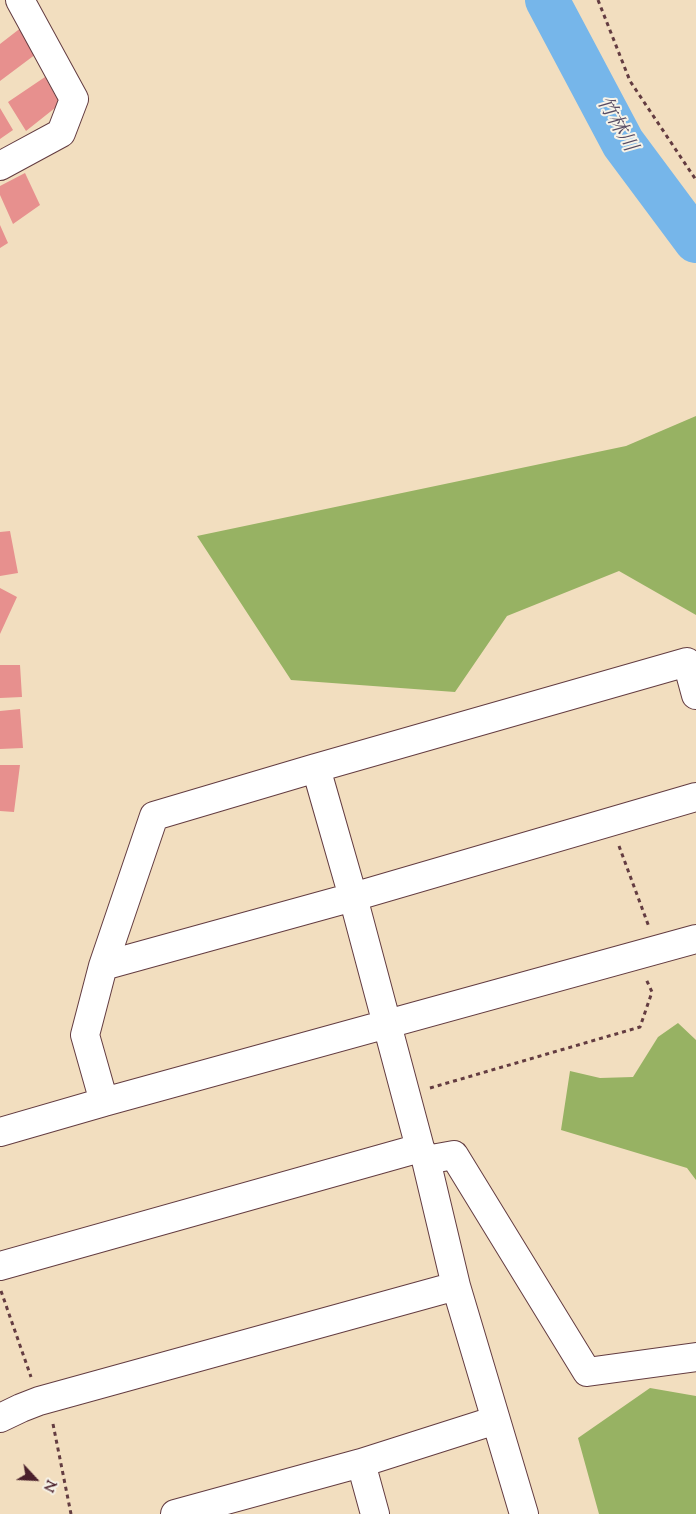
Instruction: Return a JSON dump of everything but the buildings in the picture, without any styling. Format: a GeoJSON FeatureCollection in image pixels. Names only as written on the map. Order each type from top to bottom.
{"type":"FeatureCollection","features":[{"type":"Feature","properties":{"kind":"street"},"geometry":{"type":"LineString","coordinates":[[0,166],[61,133],[74,100],[20,0]]}},
{"type":"Feature","properties":{"kind":"street"},"geometry":{"type":"LineString","coordinates":[[104,1102],[85,1035],[103,966],[154,816],[687,662],[696,695]]}},
{"type":"Feature","properties":{"kind":"street"},"geometry":{"type":"LineString","coordinates":[[316,768],[423,1154],[456,1286],[524,1514]]}},
{"type":"Feature","properties":{"kind":"street"},"geometry":{"type":"LineString","coordinates":[[103,966],[353,897],[696,797]]}},
{"type":"Feature","properties":{"kind":"street"},"geometry":{"type":"LineString","coordinates":[[0,1132],[696,940]]}},
{"type":"Feature","properties":{"kind":"street"},"geometry":{"type":"LineString","coordinates":[[0,1266],[423,1154],[454,1155],[586,1372],[696,1357]]}},
{"type":"Feature","properties":{"kind":"street"},"geometry":{"type":"LineString","coordinates":[[0,1418],[44,1400],[456,1286]]}},
{"type":"Feature","properties":{"kind":"street"},"geometry":{"type":"LineString","coordinates":[[175,1514],[361,1463],[496,1420]]}},
{"type":"Feature","properties":{"kind":"street"},"geometry":{"type":"LineString","coordinates":[[361,1463],[375,1514]]}},
{"type":"Feature","properties":{"kind":"path"},"geometry":{"type":"LineString","coordinates":[[598,0],[630,81],[696,180]]}},
{"type":"Feature","properties":{"kind":"path"},"geometry":{"type":"LineString","coordinates":[[406,1095],[640,1027],[652,992],[647,953],[610,822]]}},
{"type":"Feature","properties":{"kind":"path"},"geometry":{"type":"LineString","coordinates":[[0,1288],[44,1400],[71,1514]]}},
{"type":"Feature","properties":{"kind":"green space"},"geometry":{"type":"Polygon","coordinates":[[[696,416],[696,615],[619,571],[507,616],[455,692],[291,680],[197,536],[626,446],[696,416]]]}},
{"type":"Feature","properties":{"kind":"green space"},"geometry":{"type":"Polygon","coordinates":[[[678,1023],[696,1040],[696,1180],[687,1168],[561,1130],[570,1071],[600,1078],[633,1077],[658,1037],[678,1023]]]}},
{"type":"Feature","properties":{"kind":"green space"},"geometry":{"type":"Polygon","coordinates":[[[650,1388],[696,1396],[696,1514],[599,1514],[578,1438],[650,1388]]]}},
{"type":"Feature","properties":{"kind":"waterway","name":"竹林川"},"geometry":{"type":"LineString","coordinates":[[547,0],[623,143],[696,241]]}}]}
